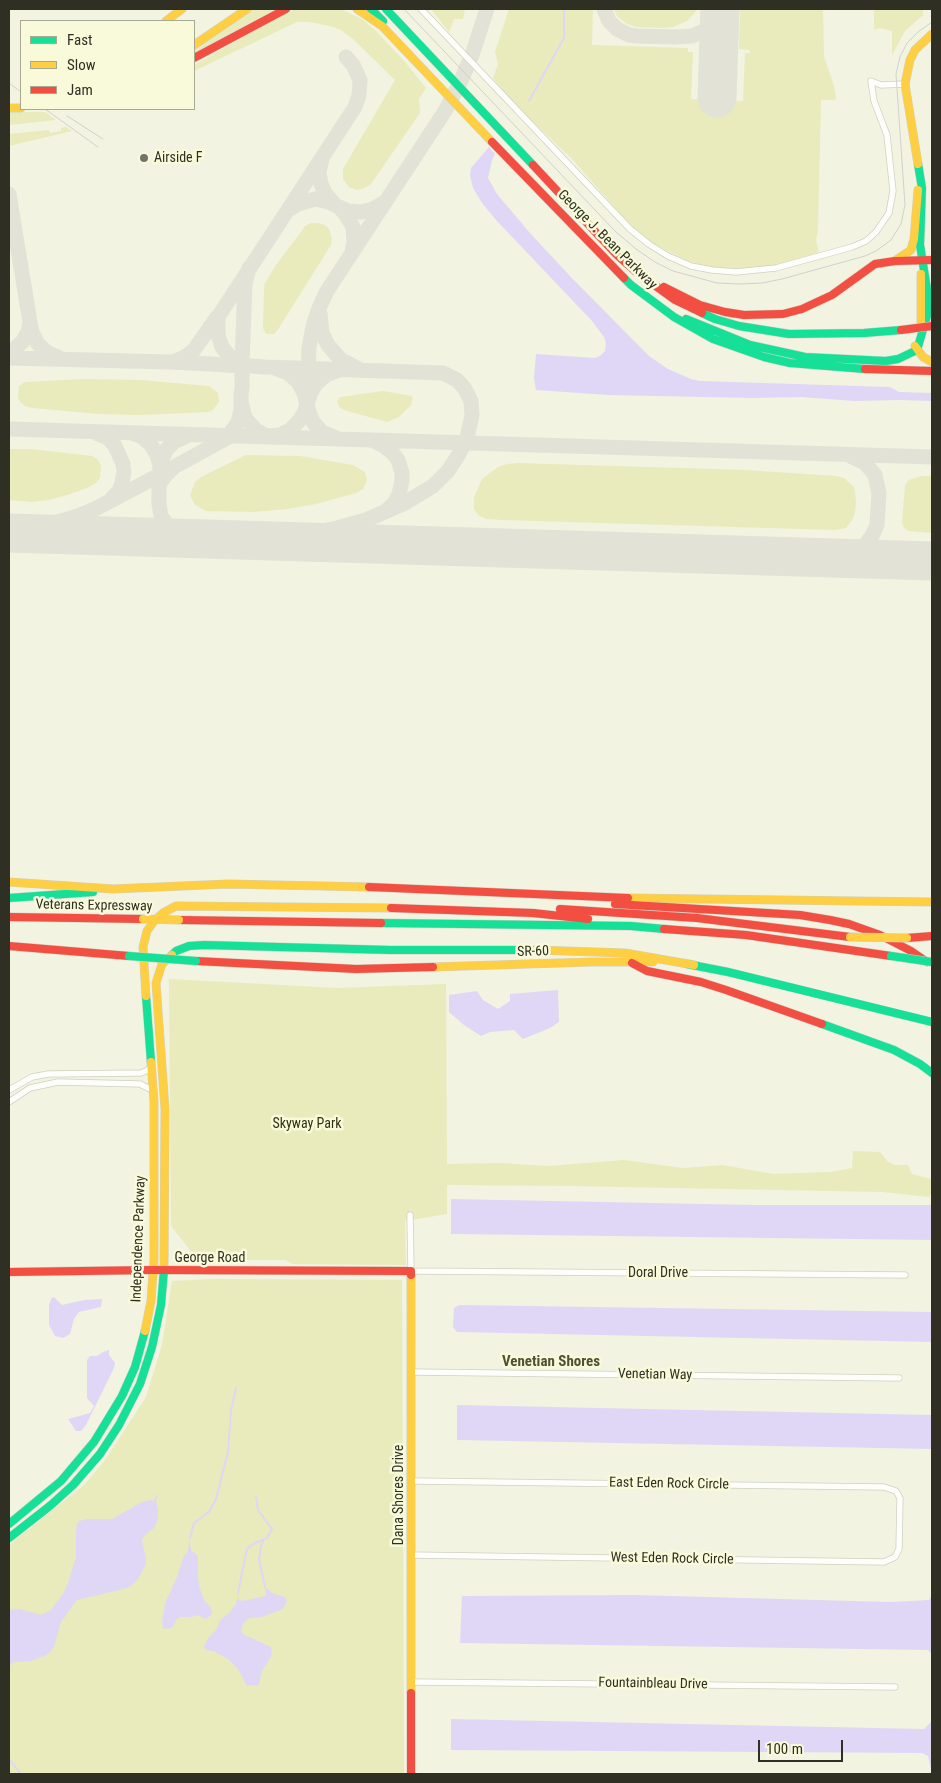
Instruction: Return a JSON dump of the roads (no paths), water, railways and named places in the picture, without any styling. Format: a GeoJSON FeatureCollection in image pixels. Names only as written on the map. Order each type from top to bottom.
{"type":"FeatureCollection","features":[{"type":"Feature","properties":{"kind":"main road"},"geometry":{"type":"LineString","coordinates":[[167,20],[182,9]]}},
{"type":"Feature","properties":{"kind":"main road"},"geometry":{"type":"LineString","coordinates":[[195,44],[247,9]]}},
{"type":"Feature","properties":{"kind":"main road"},"geometry":{"type":"LineString","coordinates":[[195,57],[286,9]]}},
{"type":"Feature","properties":{"kind":"main road","name":"George J. Bean Parkway"},"geometry":{"type":"LineString","coordinates":[[357,9],[382,26],[402,46],[472,122],[631,285],[674,317],[713,339],[764,357],[815,366],[849,369],[932,371]]}},
{"type":"Feature","properties":{"kind":"main road"},"geometry":{"type":"LineString","coordinates":[[370,9],[383,21],[402,46]]}},
{"type":"Feature","properties":{"kind":"main road","name":"George J. Bean Parkway"},"geometry":{"type":"LineString","coordinates":[[386,9],[616,254],[635,271],[675,300],[693,310],[738,326],[789,334],[864,333],[932,326]]}},
{"type":"Feature","properties":{"kind":"main road"},"geometry":{"type":"LineString","coordinates":[[932,34],[915,50],[908,65],[905,84],[908,117],[920,178],[922,315],[915,339],[917,350],[923,357],[932,362]]}},
{"type":"Feature","properties":{"kind":"main road"},"geometry":{"type":"LineString","coordinates":[[895,261],[911,250],[920,178]]}},
{"type":"Feature","properties":{"kind":"main road"},"geometry":{"type":"LineString","coordinates":[[616,254],[646,276],[678,295],[700,305],[744,316],[783,314],[802,309],[832,295],[875,264],[895,261],[932,260]]}},
{"type":"Feature","properties":{"kind":"main road"},"geometry":{"type":"LineString","coordinates":[[651,301],[676,315],[716,333],[750,345],[786,354],[831,359],[886,361],[908,356],[917,350]]}},
{"type":"Feature","properties":{"kind":"main road"},"geometry":{"type":"LineString","coordinates":[[9,882],[113,889]]}},
{"type":"Feature","properties":{"kind":"main road"},"geometry":{"type":"LineString","coordinates":[[9,898],[76,894],[113,889],[228,884],[326,885],[560,896],[932,902]]}},
{"type":"Feature","properties":{"kind":"main road"},"geometry":{"type":"LineString","coordinates":[[560,896],[650,907],[774,913],[823,918],[849,924],[874,933],[911,951],[932,964]]}},
{"type":"Feature","properties":{"kind":"main road","name":"Independence Parkway"},"geometry":{"type":"LineString","coordinates":[[9,1524],[48,1494],[87,1452],[112,1416],[129,1382],[143,1342],[151,1301],[153,1270],[154,1091],[143,947],[144,937],[154,920],[176,906],[196,904],[453,908]]}},
{"type":"Feature","properties":{"kind":"main road"},"geometry":{"type":"LineString","coordinates":[[453,908],[473,906],[649,914],[850,937],[907,938],[932,936]]}},
{"type":"Feature","properties":{"kind":"main road"},"geometry":{"type":"LineString","coordinates":[[453,908],[565,916],[631,926]]}},
{"type":"Feature","properties":{"kind":"main road","name":"Veterans Expressway"},"geometry":{"type":"LineString","coordinates":[[9,917],[179,920]]}},
{"type":"Feature","properties":{"kind":"main road","name":"SR-60"},"geometry":{"type":"LineString","coordinates":[[179,920],[631,926],[746,935],[891,956],[932,964]]}},
{"type":"Feature","properties":{"kind":"main road","name":"Independence Parkway"},"geometry":{"type":"LineString","coordinates":[[9,1538],[73,1485],[100,1454],[119,1425],[140,1384],[152,1347],[160,1314],[164,1270],[165,1109],[156,983],[162,964],[168,956],[189,946],[204,945],[392,950],[563,950],[625,953],[694,965]]}},
{"type":"Feature","properties":{"kind":"main road","name":"SR-60"},"geometry":{"type":"LineString","coordinates":[[10,946],[196,961],[356,969],[629,962],[694,965],[824,994],[932,1022]]}},
{"type":"Feature","properties":{"kind":"main road"},"geometry":{"type":"LineString","coordinates":[[629,962],[647,971],[701,982],[726,990],[886,1047],[920,1064],[932,1073]]}},
{"type":"Feature","properties":{"kind":"main road","name":"George Road"},"geometry":{"type":"LineString","coordinates":[[9,1272],[164,1270],[412,1272]]}},
{"type":"Feature","properties":{"kind":"main road","name":"Dana Shores Drive"},"geometry":{"type":"LineString","coordinates":[[411,1774],[412,1272]]}},
{"type":"Feature","properties":{"kind":"street"},"geometry":{"type":"LineString","coordinates":[[421,9],[630,229],[668,256],[691,266],[712,270],[736,272],[776,268],[852,247],[866,241],[876,232],[889,213],[893,191],[887,135],[874,101],[871,81],[881,85],[905,84]]}},
{"type":"Feature","properties":{"kind":"street"},"geometry":{"type":"LineString","coordinates":[[9,1090],[27,1079],[48,1074],[141,1073],[152,1066]]}},
{"type":"Feature","properties":{"kind":"street"},"geometry":{"type":"LineString","coordinates":[[9,1102],[30,1088],[58,1082],[140,1084],[154,1091]]}},
{"type":"Feature","properties":{"kind":"street","name":"Dana Shores Drive"},"geometry":{"type":"LineString","coordinates":[[410,1215],[412,1272]]}},
{"type":"Feature","properties":{"kind":"street","name":"Doral Drive"},"geometry":{"type":"LineString","coordinates":[[412,1272],[906,1275]]}},
{"type":"Feature","properties":{"kind":"street","name":"Venetian Way"},"geometry":{"type":"LineString","coordinates":[[412,1372],[898,1378]]}},
{"type":"Feature","properties":{"kind":"street","name":"East Eden Rock Circle"},"geometry":{"type":"LineString","coordinates":[[411,1481],[884,1487],[896,1491],[900,1498],[900,1520]]}},
{"type":"Feature","properties":{"kind":"street","name":"West Eden Rock Circle"},"geometry":{"type":"LineString","coordinates":[[411,1555],[884,1562],[895,1557],[899,1549],[900,1520]]}},
{"type":"Feature","properties":{"kind":"street","name":"Fountainbleau Drive"},"geometry":{"type":"LineString","coordinates":[[411,1682],[895,1687]]}},
{"type":"Feature","properties":{"kind":"waterway"},"geometry":{"type":"LineString","coordinates":[[529,101],[564,38],[564,9]]}},
{"type":"Feature","properties":{"kind":"waterway"},"geometry":{"type":"LineString","coordinates":[[190,1538],[194,1523],[209,1512],[216,1499],[228,1452],[231,1411],[236,1388]]}},
{"type":"Feature","properties":{"kind":"waterway"},"geometry":{"type":"LineString","coordinates":[[238,1593],[247,1549],[267,1538],[272,1529],[258,1510],[256,1497]]}},
{"type":"Feature","properties":{"kind":"waterway"},"geometry":{"type":"LineString","coordinates":[[264,1540],[261,1545],[259,1559],[265,1587]]}},
{"type":"Feature","properties":{"kind":"waterway"},"geometry":{"type":"LineString","coordinates":[[9,1759],[21,1774]]}},
{"type":"Feature","properties":{"kind":"tram line"},"geometry":{"type":"LineString","coordinates":[[404,9],[615,231],[636,249],[673,271],[717,283],[740,284],[762,283],[782,279],[865,256],[876,251],[891,240],[901,224],[905,205],[896,74],[900,57],[907,43],[932,22]]}},
{"type":"Feature","properties":{"kind":"tram line"},"geometry":{"type":"LineString","coordinates":[[9,83],[20,91]]}},
{"type":"Feature","properties":{"kind":"tram line"},"geometry":{"type":"LineString","coordinates":[[46,110],[98,147]]}},
{"type":"Feature","properties":{"kind":"tram line"},"geometry":{"type":"LineString","coordinates":[[67,116],[103,139]]}},
{"type":"Feature","properties":{"kind":"place","name":"Airside F"},"geometry":{"type":"Point","coordinates":[144,158]}},
{"type":"Feature","properties":{"kind":"district","name":"Venetian Shores"},"geometry":{"type":"Point","coordinates":[551,1362]}},
{"type":"Feature","properties":{"kind":"park label","name":"Skyway Park"},"geometry":{"type":"Point","coordinates":[307,1124]}}]}
